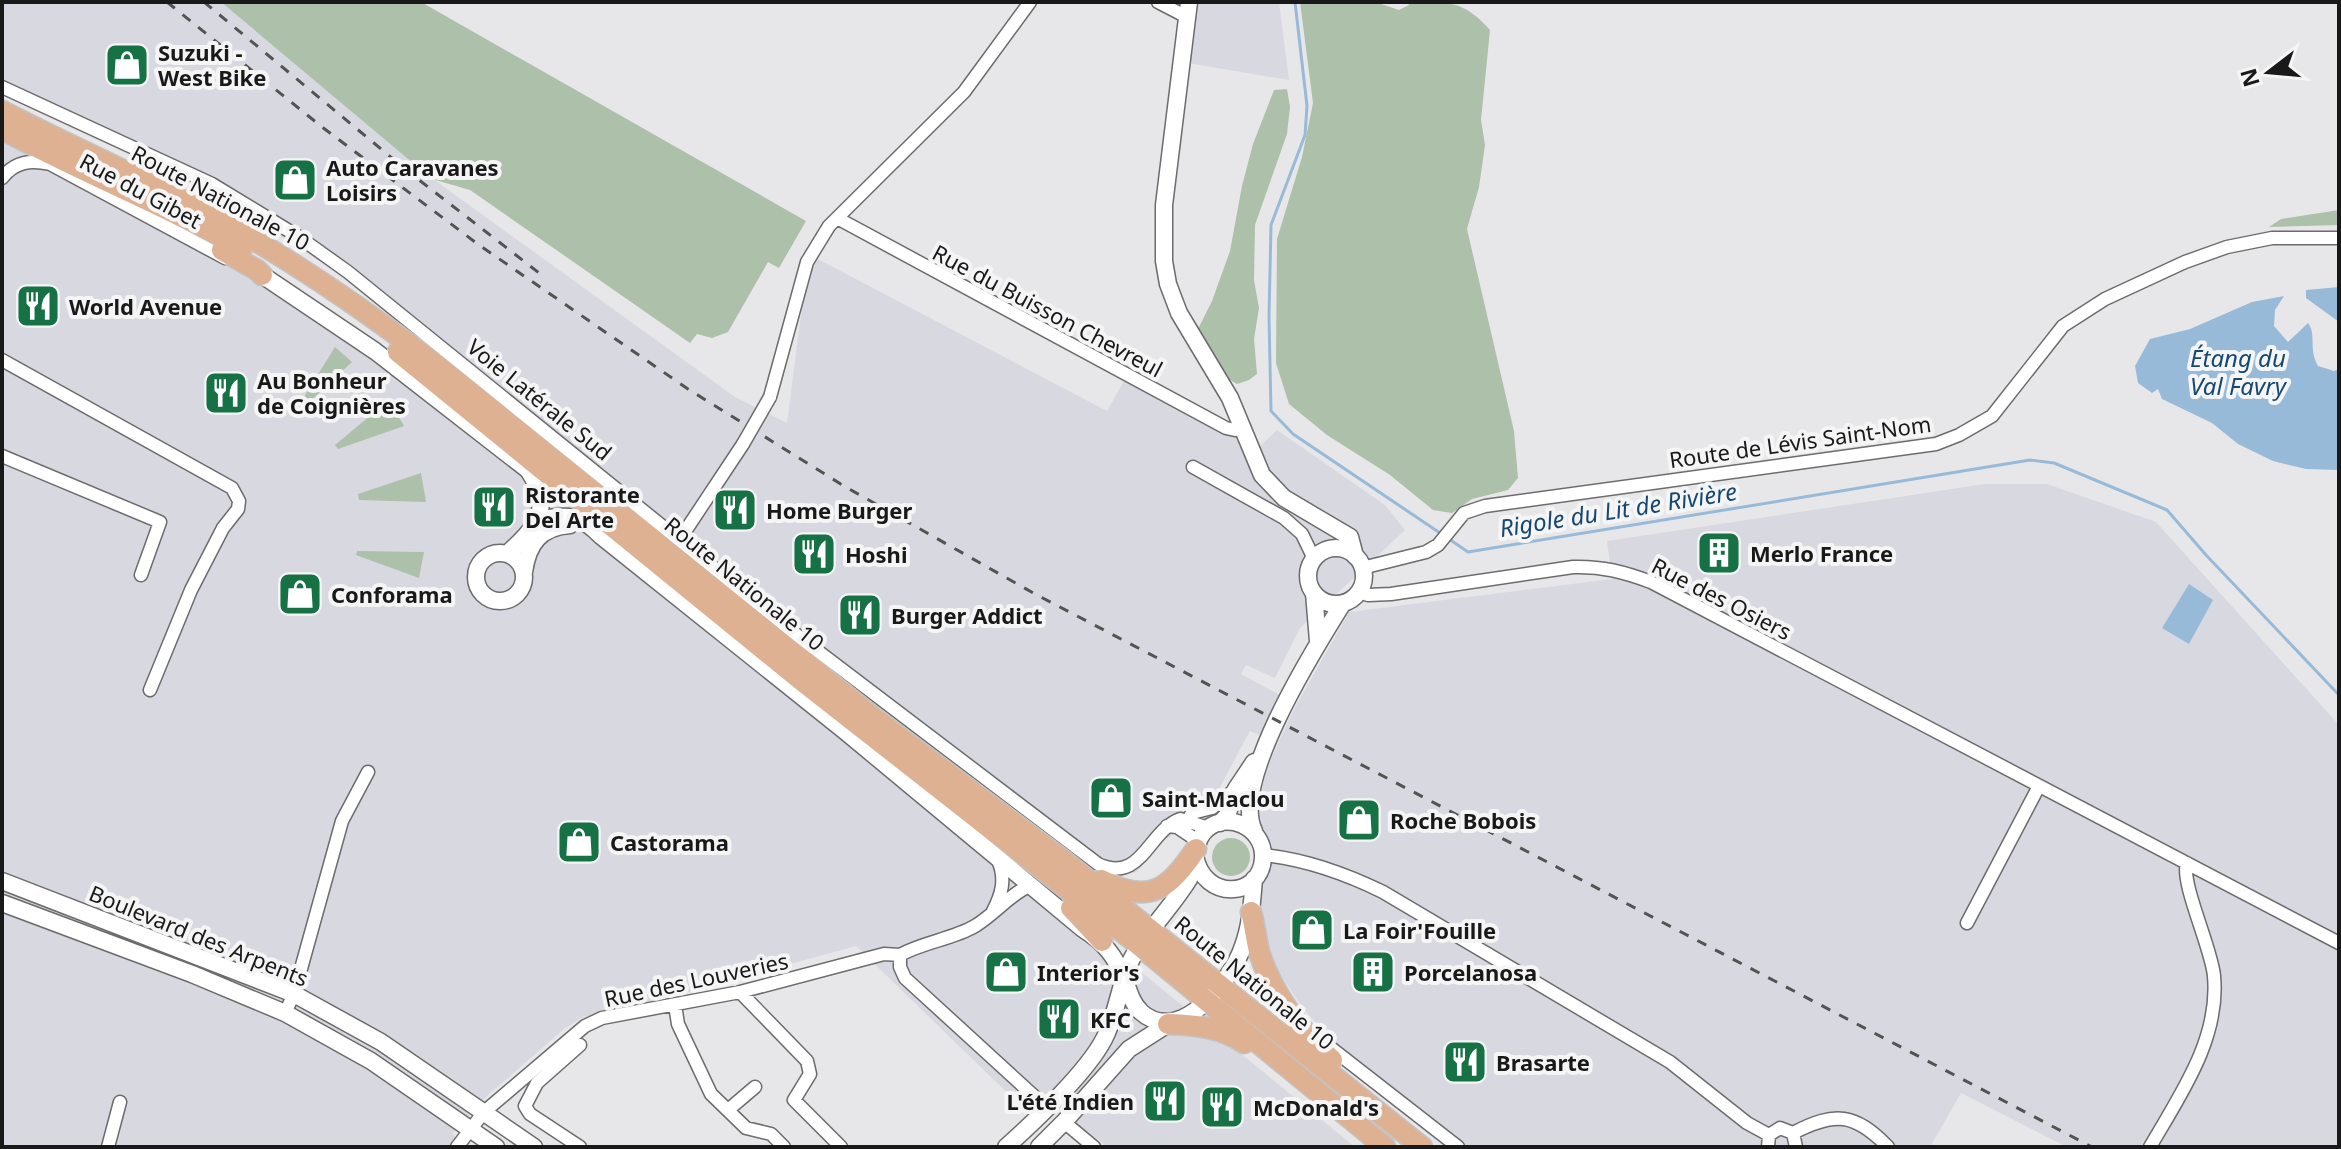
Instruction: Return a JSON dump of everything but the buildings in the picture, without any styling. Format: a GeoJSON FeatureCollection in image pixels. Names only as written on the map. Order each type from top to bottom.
{"type":"FeatureCollection","features":[{"type":"Feature","properties":{"kind":"main road","name":"Route Nationale 10"},"geometry":{"type":"LineString","coordinates":[[2,111],[192,204],[354,302],[874,718],[1063,860],[1146,938],[1214,993],[1386,1116],[1422,1147]]}},
{"type":"Feature","properties":{"kind":"main road"},"geometry":{"type":"LineString","coordinates":[[2,129],[194,222],[284,273],[397,351],[802,681],[1059,896],[1102,941]]}},
{"type":"Feature","properties":{"kind":"main road"},"geometry":{"type":"LineString","coordinates":[[143,197],[153,211],[262,275]]}},
{"type":"Feature","properties":{"kind":"main road"},"geometry":{"type":"LineString","coordinates":[[1063,860],[1080,864],[1117,889],[1147,892],[1165,886],[1178,875],[1204,839]]}},
{"type":"Feature","properties":{"kind":"main road"},"geometry":{"type":"LineString","coordinates":[[1040,881],[1146,938]]}},
{"type":"Feature","properties":{"kind":"main road"},"geometry":{"type":"LineString","coordinates":[[1251,912],[1259,951],[1278,992],[1309,1036],[1382,1103],[1386,1116]]}},
{"type":"Feature","properties":{"kind":"main road"},"geometry":{"type":"LineString","coordinates":[[1214,993],[1274,1057],[1385,1147]]}},
{"type":"Feature","properties":{"kind":"main road"},"geometry":{"type":"LineString","coordinates":[[1168,1024],[1215,1029],[1235,1036],[1263,1057],[1274,1057]]}},
{"type":"Feature","properties":{"kind":"main road"},"geometry":{"type":"LineString","coordinates":[[1359,1127],[1363,1139],[1372,1147]]}},
{"type":"Feature","properties":{"kind":"street"},"geometry":{"type":"LineString","coordinates":[[680,539],[770,397],[807,262],[829,226],[964,92],[1030,2]]}},
{"type":"Feature","properties":{"kind":"street"},"geometry":{"type":"LineString","coordinates":[[1158,2],[1188,9],[1164,205],[1164,261],[1168,284],[1179,313],[1230,398],[1262,475],[1277,492],[1350,537],[1364,576],[1359,592],[1343,603],[1318,641],[1265,743],[1236,789],[1223,802],[1192,813],[1188,820]]}},
{"type":"Feature","properties":{"kind":"street","name":"Voie Latérale Sud"},"geometry":{"type":"LineString","coordinates":[[2,87],[212,184],[299,237],[401,312],[798,636],[1098,864],[1118,869],[1136,862],[1167,826]]}},
{"type":"Feature","properties":{"kind":"street","name":"Rue du Gibet"},"geometry":{"type":"LineString","coordinates":[[2,178],[27,161],[50,164],[254,274],[262,275]]}},
{"type":"Feature","properties":{"kind":"street","name":"Rue du Buisson Chevreul"},"geometry":{"type":"LineString","coordinates":[[837,218],[1226,428],[1243,428]]}},
{"type":"Feature","properties":{"kind":"street","name":"Route de Lévis Saint-Nom"},"geometry":{"type":"LineString","coordinates":[[1359,562],[1426,552],[1438,545],[1464,513],[1485,506],[1936,444],[1992,416],[2063,326],[2105,299],[2185,262],[2227,247],[2272,238],[2339,238]]}},
{"type":"Feature","properties":{"kind":"street"},"geometry":{"type":"LineString","coordinates":[[262,275],[365,344],[528,470],[537,483],[542,501],[539,519],[507,554]]}},
{"type":"Feature","properties":{"kind":"street"},"geometry":{"type":"LineString","coordinates":[[2,360],[236,493],[238,509],[223,528],[191,590],[150,690]]}},
{"type":"Feature","properties":{"kind":"street"},"geometry":{"type":"LineString","coordinates":[[2,456],[160,522],[141,575]]}},
{"type":"Feature","properties":{"kind":"street"},"geometry":{"type":"LineString","coordinates":[[1193,467],[1284,518],[1302,534],[1314,559]]}},
{"type":"Feature","properties":{"kind":"street"},"geometry":{"type":"LineString","coordinates":[[539,519],[576,517],[586,521],[996,857],[1040,881]]}},
{"type":"Feature","properties":{"kind":"street"},"geometry":{"type":"LineString","coordinates":[[524,572],[518,561],[507,554],[491,554],[480,562],[476,575],[482,593],[495,600],[509,599],[520,591],[524,572],[526,556],[534,540],[545,530],[568,524],[601,536]]}},
{"type":"Feature","properties":{"kind":"street"},"geometry":{"type":"LineString","coordinates":[[1334,526],[1336,548]]}},
{"type":"Feature","properties":{"kind":"street"},"geometry":{"type":"LineString","coordinates":[[1318,641],[1314,593],[1308,572],[1314,559],[1336,548],[1359,562]]}},
{"type":"Feature","properties":{"kind":"street","name":"Rue des Osiers"},"geometry":{"type":"LineString","coordinates":[[1359,592],[1391,594],[1573,567],[1592,566],[1624,572],[1651,582],[2339,943]]}},
{"type":"Feature","properties":{"kind":"street"},"geometry":{"type":"LineString","coordinates":[[1314,593],[1327,602],[1343,603]]}},
{"type":"Feature","properties":{"kind":"street"},"geometry":{"type":"LineString","coordinates":[[1254,831],[1236,822],[1204,839],[1197,868],[1203,878],[1212,885],[1232,889],[1246,885],[1260,871],[1263,855],[1261,842],[1249,822],[1249,799],[1265,743]]}},
{"type":"Feature","properties":{"kind":"street"},"geometry":{"type":"LineString","coordinates":[[285,1013],[294,994],[342,821],[368,772]]}},
{"type":"Feature","properties":{"kind":"street"},"geometry":{"type":"LineString","coordinates":[[1967,923],[2039,786]]}},
{"type":"Feature","properties":{"kind":"street"},"geometry":{"type":"LineString","coordinates":[[1006,1147],[1091,1060],[1104,1040],[1117,1011],[1133,956],[1190,877],[1204,839],[1227,816],[1236,789]]}},
{"type":"Feature","properties":{"kind":"street"},"geometry":{"type":"LineString","coordinates":[[1167,826],[1180,819],[1188,820],[1204,839]]}},
{"type":"Feature","properties":{"kind":"street"},"geometry":{"type":"LineString","coordinates":[[1167,826],[1204,839]]}},
{"type":"Feature","properties":{"kind":"street"},"geometry":{"type":"LineString","coordinates":[[1263,855],[1278,856],[1351,877],[1383,892],[1670,1062],[1768,1141],[1780,1128],[1793,1133],[1817,1120],[1843,1118],[1868,1128],[1888,1147]]}},
{"type":"Feature","properties":{"kind":"street"},"geometry":{"type":"LineString","coordinates":[[990,915],[1000,899],[1003,885],[1002,870],[996,857]]}},
{"type":"Feature","properties":{"kind":"street"},"geometry":{"type":"LineString","coordinates":[[2150,1147],[2197,1061],[2212,1013],[2215,990],[2213,963],[2185,879],[2187,863]]}},
{"type":"Feature","properties":{"kind":"street"},"geometry":{"type":"LineString","coordinates":[[1039,1147],[1129,1049],[1168,1024],[1193,1013],[1214,993],[1242,949],[1251,912],[1254,879]]}},
{"type":"Feature","properties":{"kind":"street","name":"Boulevard des Arpents"},"geometry":{"type":"LineString","coordinates":[[2,881],[294,994],[381,1042],[534,1147]]}},
{"type":"Feature","properties":{"kind":"street"},"geometry":{"type":"LineString","coordinates":[[1040,881],[1018,891],[990,915],[964,931],[914,947],[900,955],[900,967],[905,978],[1046,1107]]}},
{"type":"Feature","properties":{"kind":"street","name":"Boulevard des Arpents"},"geometry":{"type":"LineString","coordinates":[[2,903],[192,974],[285,1013],[371,1061],[496,1147]]}},
{"type":"Feature","properties":{"kind":"street"},"geometry":{"type":"LineString","coordinates":[[1102,941],[1113,953],[1134,1005],[1151,1019],[1168,1024]]}},
{"type":"Feature","properties":{"kind":"street","name":"Rue des Louveries"},"geometry":{"type":"LineString","coordinates":[[457,1147],[484,1112],[533,1078],[585,1026],[602,1018],[740,992],[884,954],[900,955]]}},
{"type":"Feature","properties":{"kind":"street"},"geometry":{"type":"LineString","coordinates":[[740,992],[807,1061],[810,1074],[794,1100],[841,1147]]}},
{"type":"Feature","properties":{"kind":"street"},"geometry":{"type":"LineString","coordinates":[[675,1005],[678,1024],[711,1094],[746,1128],[771,1134],[784,1147]]}},
{"type":"Feature","properties":{"kind":"street"},"geometry":{"type":"LineString","coordinates":[[1295,1016],[1334,1051],[1458,1147]]}},
{"type":"Feature","properties":{"kind":"street"},"geometry":{"type":"LineString","coordinates":[[580,1045],[533,1078],[525,1106],[530,1114],[580,1147]]}},
{"type":"Feature","properties":{"kind":"street"},"geometry":{"type":"LineString","coordinates":[[728,1110],[755,1087]]}},
{"type":"Feature","properties":{"kind":"street"},"geometry":{"type":"LineString","coordinates":[[108,1147],[120,1102]]}},
{"type":"Feature","properties":{"kind":"street"},"geometry":{"type":"LineString","coordinates":[[1064,1122],[1094,1147]]}},
{"type":"Feature","properties":{"kind":"street"},"geometry":{"type":"LineString","coordinates":[[1793,1133],[1796,1147]]}},
{"type":"Feature","properties":{"kind":"shaded area"},"geometry":{"type":"Polygon","coordinates":[[[2,2],[221,2],[433,179],[735,397],[787,423],[806,276],[816,258],[1107,411],[1124,381],[1258,448],[1277,430],[1385,505],[1405,530],[1300,628],[1275,678],[1246,665],[1241,674],[1282,696],[1261,736],[1250,731],[1219,789],[1170,837],[1162,841],[1137,872],[1111,878],[1091,868],[684,553],[328,266],[211,193],[2,95],[2,2]]]}},
{"type":"Feature","properties":{"kind":"shaded area"},"geometry":{"type":"Polygon","coordinates":[[[1178,2],[1279,2],[1289,80],[1188,63],[1195,11],[1178,2]]]}},
{"type":"Feature","properties":{"kind":"shaded area"},"geometry":{"type":"Polygon","coordinates":[[[2,131],[232,248],[356,329],[1355,1147],[1108,1147],[1043,1092],[1027,1112],[856,946],[670,997],[583,1017],[564,1029],[488,1095],[452,1134],[470,1147],[2,1147],[2,131]]]}},
{"type":"Feature","properties":{"kind":"shaded area"},"geometry":{"type":"Polygon","coordinates":[[[1985,484],[2047,484],[2156,522],[2339,725],[2339,1147],[2067,1147],[1961,1093],[1930,1147],[1445,1147],[1396,1107],[1304,1010],[1276,968],[1262,924],[1256,791],[1293,711],[1349,612],[1612,579],[1607,541],[1985,484]]]}},
{"type":"Feature","properties":{"kind":"green space"},"geometry":{"type":"Polygon","coordinates":[[[221,2],[421,2],[806,221],[779,268],[768,262],[728,332],[712,338],[697,334],[690,343],[470,190],[432,179],[221,2]]]}},
{"type":"Feature","properties":{"kind":"green space"},"geometry":{"type":"Polygon","coordinates":[[[1300,2],[1375,2],[1399,10],[1409,5],[1407,2],[1445,3],[1472,13],[1490,30],[1481,120],[1485,145],[1479,187],[1467,229],[1514,431],[1518,478],[1508,490],[1472,499],[1452,513],[1433,510],[1390,475],[1327,435],[1289,404],[1276,363],[1277,239],[1302,157],[1313,103],[1300,2]]]}},
{"type":"Feature","properties":{"kind":"green space"},"geometry":{"type":"Polygon","coordinates":[[[1287,89],[1290,107],[1287,134],[1255,225],[1254,280],[1259,308],[1254,339],[1257,374],[1237,384],[1227,378],[1198,329],[1230,251],[1253,144],[1274,90],[1287,89]]]}},
{"type":"Feature","properties":{"kind":"green space"},"geometry":{"type":"Polygon","coordinates":[[[2339,210],[2339,225],[2269,227],[2281,219],[2339,210]]]}},
{"type":"Feature","properties":{"kind":"green space"},"geometry":{"type":"Polygon","coordinates":[[[335,347],[352,362],[303,408],[299,405],[335,347]]]}},
{"type":"Feature","properties":{"kind":"green space"},"geometry":{"type":"Polygon","coordinates":[[[389,400],[404,426],[338,449],[335,445],[389,400]]]}},
{"type":"Feature","properties":{"kind":"green space"},"geometry":{"type":"Polygon","coordinates":[[[421,473],[426,502],[359,500],[358,494],[421,473]]]}},
{"type":"Feature","properties":{"kind":"green space"},"geometry":{"type":"Polygon","coordinates":[[[357,551],[424,552],[419,578],[356,555],[357,551]]]}},
{"type":"Feature","properties":{"kind":"green space"},"geometry":{"type":"Polygon","coordinates":[[[1231,838],[1245,843],[1250,857],[1245,871],[1231,876],[1217,871],[1212,857],[1217,843],[1231,838]]]}},
{"type":"Feature","properties":{"kind":"water","name":"Étang du Val Favry"},"geometry":{"type":"Polygon","coordinates":[[[2339,287],[2339,322],[2306,298],[2306,290],[2339,287]]]}},
{"type":"Feature","properties":{"kind":"water","name":"Étang du Val Favry"},"geometry":{"type":"Polygon","coordinates":[[[2284,296],[2275,310],[2274,326],[2288,342],[2308,323],[2318,366],[2334,371],[2339,369],[2339,470],[2306,469],[2273,461],[2238,444],[2212,423],[2162,399],[2158,389],[2152,393],[2138,383],[2135,366],[2150,339],[2190,329],[2252,302],[2284,296]]]}},
{"type":"Feature","properties":{"kind":"water"},"geometry":{"type":"Polygon","coordinates":[[[2189,584],[2213,600],[2189,644],[2162,628],[2189,584]]]}},
{"type":"Feature","properties":{"kind":"waterway","name":"Rigole du Lit de Rivière"},"geometry":{"type":"LineString","coordinates":[[1295,2],[1307,106],[1305,135],[1271,225],[1271,411],[1293,434],[1443,535]]}},
{"type":"Feature","properties":{"kind":"waterway","name":"Rigole du Lit de Rivière"},"geometry":{"type":"LineString","coordinates":[[1449,539],[1468,552],[2030,460],[2054,463],[2167,510],[2339,695]]}},
{"type":"Feature","properties":{"kind":"railway"},"geometry":{"type":"LineString","coordinates":[[167,2],[322,127],[479,245],[688,389],[844,486],[1035,594],[2092,1147]]}},
{"type":"Feature","properties":{"kind":"railway"},"geometry":{"type":"LineString","coordinates":[[204,2],[410,173],[543,276]]}},
{"type":"Feature","properties":{"kind":"place","name":"Suzuki - West Bike"},"geometry":{"type":"Point","coordinates":[127,65]}},
{"type":"Feature","properties":{"kind":"place","name":"Auto Caravanes Loisirs"},"geometry":{"type":"Point","coordinates":[295,180]}},
{"type":"Feature","properties":{"kind":"place","name":"World Avenue"},"geometry":{"type":"Point","coordinates":[38,306]}},
{"type":"Feature","properties":{"kind":"place","name":"Au Bonheur de Coignières"},"geometry":{"type":"Point","coordinates":[226,393]}},
{"type":"Feature","properties":{"kind":"place","name":"Ristorante Del Arte"},"geometry":{"type":"Point","coordinates":[494,507]}},
{"type":"Feature","properties":{"kind":"place","name":"Home Burger"},"geometry":{"type":"Point","coordinates":[735,510]}},
{"type":"Feature","properties":{"kind":"place","name":"Merlo France"},"geometry":{"type":"Point","coordinates":[1719,553]}},
{"type":"Feature","properties":{"kind":"place","name":"Hoshi"},"geometry":{"type":"Point","coordinates":[814,554]}},
{"type":"Feature","properties":{"kind":"place","name":"Conforama"},"geometry":{"type":"Point","coordinates":[300,594]}},
{"type":"Feature","properties":{"kind":"place","name":"Burger Addict"},"geometry":{"type":"Point","coordinates":[860,615]}},
{"type":"Feature","properties":{"kind":"place","name":"Saint-Maclou"},"geometry":{"type":"Point","coordinates":[1111,798]}},
{"type":"Feature","properties":{"kind":"place","name":"Roche Bobois"},"geometry":{"type":"Point","coordinates":[1359,820]}},
{"type":"Feature","properties":{"kind":"place","name":"Castorama"},"geometry":{"type":"Point","coordinates":[579,842]}},
{"type":"Feature","properties":{"kind":"place","name":"La Foir'Fouille"},"geometry":{"type":"Point","coordinates":[1312,930]}},
{"type":"Feature","properties":{"kind":"place","name":"Interior's"},"geometry":{"type":"Point","coordinates":[1006,972]}},
{"type":"Feature","properties":{"kind":"place","name":"Porcelanosa"},"geometry":{"type":"Point","coordinates":[1373,972]}},
{"type":"Feature","properties":{"kind":"place","name":"KFC"},"geometry":{"type":"Point","coordinates":[1059,1019]}},
{"type":"Feature","properties":{"kind":"place","name":"Brasarte"},"geometry":{"type":"Point","coordinates":[1465,1062]}},
{"type":"Feature","properties":{"kind":"place","name":"L'été Indien"},"geometry":{"type":"Point","coordinates":[1165,1101]}},
{"type":"Feature","properties":{"kind":"place","name":"McDonald's"},"geometry":{"type":"Point","coordinates":[1222,1107]}}]}
